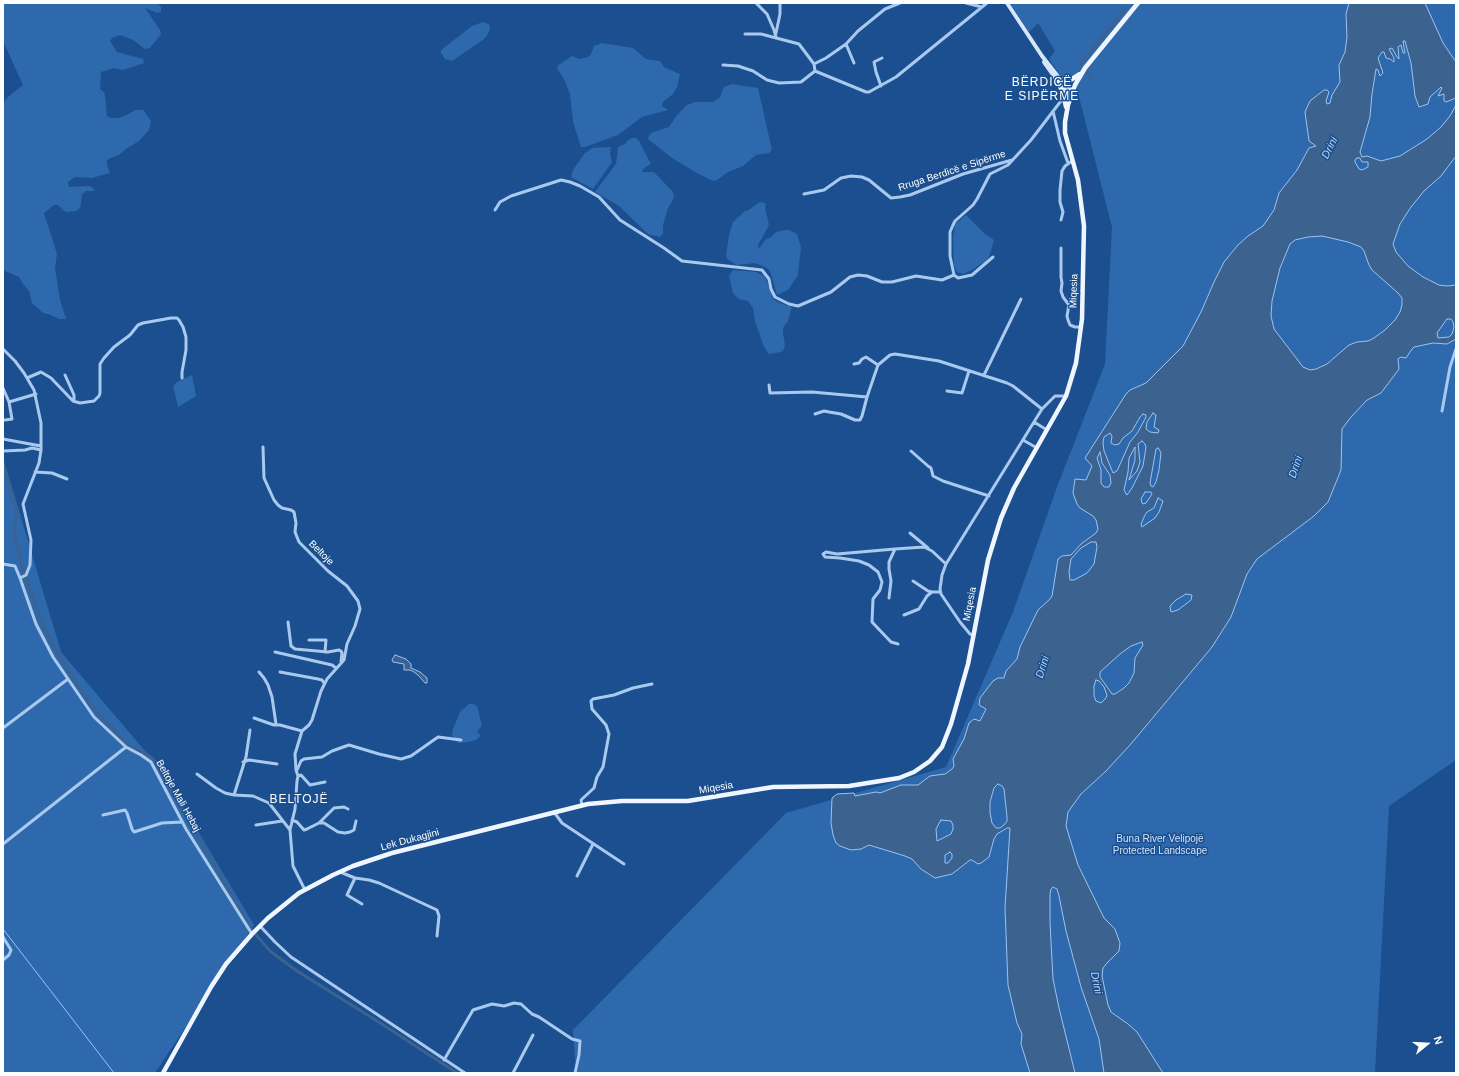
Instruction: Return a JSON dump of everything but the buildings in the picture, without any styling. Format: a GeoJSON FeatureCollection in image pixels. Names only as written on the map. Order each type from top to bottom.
{"type":"FeatureCollection","features":[{"type":"Feature","properties":{"kind":"main road"},"geometry":{"type":"LineString","coordinates":[[1006,3],[1059,81],[1072,92]]}},
{"type":"Feature","properties":{"kind":"main road"},"geometry":{"type":"LineString","coordinates":[[1066,112],[1072,92],[1083,72],[1138,3]]}},
{"type":"Feature","properties":{"kind":"main road"},"geometry":{"type":"LineString","coordinates":[[1059,81],[1071,80],[1083,72]]}},
{"type":"Feature","properties":{"kind":"main road"},"geometry":{"type":"LineString","coordinates":[[1059,81],[1064,97],[1066,112]]}},
{"type":"Feature","properties":{"kind":"main road","name":"Miqesia"},"geometry":{"type":"LineString","coordinates":[[622,801],[688,801],[764,788],[849,786],[895,779],[923,767],[934,758],[942,747],[948,734],[965,675],[988,560],[1001,518],[1014,488],[1066,396],[1076,363],[1081,328],[1084,218],[1078,180],[1070,162],[1065,127],[1066,112]]}},
{"type":"Feature","properties":{"kind":"main road","name":"Lek Dukagjini"},"geometry":{"type":"LineString","coordinates":[[164,1073],[211,987],[226,964],[252,934],[277,910],[305,890],[340,872],[365,862],[392,854],[582,805],[622,801]]}},
{"type":"Feature","properties":{"kind":"street"},"geometry":{"type":"LineString","coordinates":[[756,3],[767,14],[776,36]]}},
{"type":"Feature","properties":{"kind":"street"},"geometry":{"type":"LineString","coordinates":[[776,36],[780,14],[780,3]]}},
{"type":"Feature","properties":{"kind":"street"},"geometry":{"type":"LineString","coordinates":[[814,64],[846,44],[858,31],[885,9],[900,3]]}},
{"type":"Feature","properties":{"kind":"street"},"geometry":{"type":"LineString","coordinates":[[966,3],[982,7]]}},
{"type":"Feature","properties":{"kind":"street"},"geometry":{"type":"LineString","coordinates":[[815,71],[869,92],[896,77],[987,3]]}},
{"type":"Feature","properties":{"kind":"street"},"geometry":{"type":"LineString","coordinates":[[745,34],[776,36],[801,45],[814,64],[815,71]]}},
{"type":"Feature","properties":{"kind":"street"},"geometry":{"type":"LineString","coordinates":[[846,44],[854,63]]}},
{"type":"Feature","properties":{"kind":"street"},"geometry":{"type":"LineString","coordinates":[[881,86],[874,62],[882,58]]}},
{"type":"Feature","properties":{"kind":"street"},"geometry":{"type":"LineString","coordinates":[[723,65],[738,66],[753,71],[767,80],[779,83],[801,82],[815,71]]}},
{"type":"Feature","properties":{"kind":"street","name":"Rruga Berdicë e Sipërme"},"geometry":{"type":"LineString","coordinates":[[804,194],[824,190],[841,178],[851,176],[862,177],[869,180],[890,198],[900,197],[963,174],[1012,160],[1031,140],[1064,97]]}},
{"type":"Feature","properties":{"kind":"street"},"geometry":{"type":"LineString","coordinates":[[1053,111],[1060,141],[1070,162],[1063,168],[1060,202],[1063,212],[1061,220]]}},
{"type":"Feature","properties":{"kind":"street"},"geometry":{"type":"LineString","coordinates":[[993,257],[972,275],[958,278],[954,275],[950,256],[950,232],[955,221],[977,199],[990,174],[1008,165],[1012,160]]}},
{"type":"Feature","properties":{"kind":"street"},"geometry":{"type":"LineString","coordinates":[[495,210],[500,202],[511,196],[561,180],[570,182],[599,197],[620,220],[682,261],[762,270],[769,279],[771,289],[775,297],[789,304],[798,306],[831,292],[850,277],[858,275],[887,282],[916,276],[942,280],[954,275]]}},
{"type":"Feature","properties":{"kind":"street"},"geometry":{"type":"LineString","coordinates":[[1061,248],[1061,291],[1068,305],[1067,316],[1070,325],[1081,328]]}},
{"type":"Feature","properties":{"kind":"street"},"geometry":{"type":"LineString","coordinates":[[984,375],[1021,299]]}},
{"type":"Feature","properties":{"kind":"street"},"geometry":{"type":"LineString","coordinates":[[27,378],[39,372],[46,374],[60,386],[73,401],[78,403],[89,403],[94,401],[99,396],[101,362],[114,347],[143,323],[171,318],[177,318],[179,320],[186,336],[186,350],[182,378]]}},
{"type":"Feature","properties":{"kind":"street"},"geometry":{"type":"LineString","coordinates":[[3,349],[15,361],[36,394],[41,423],[41,450],[39,463],[23,504],[32,544],[30,565],[26,575],[21,578],[15,566],[3,564]]}},
{"type":"Feature","properties":{"kind":"street"},"geometry":{"type":"LineString","coordinates":[[1442,411],[1450,367],[1456,349]]}},
{"type":"Feature","properties":{"kind":"street"},"geometry":{"type":"LineString","coordinates":[[815,414],[824,411],[841,414],[855,420],[860,420],[878,365],[890,355],[895,354],[939,361],[1010,384],[1042,409]]}},
{"type":"Feature","properties":{"kind":"street"},"geometry":{"type":"LineString","coordinates":[[854,364],[859,363],[866,356],[878,365]]}},
{"type":"Feature","properties":{"kind":"street"},"geometry":{"type":"LineString","coordinates":[[947,390],[962,392],[969,371]]}},
{"type":"Feature","properties":{"kind":"street"},"geometry":{"type":"LineString","coordinates":[[65,375],[74,395],[73,401]]}},
{"type":"Feature","properties":{"kind":"street"},"geometry":{"type":"LineString","coordinates":[[769,385],[770,392],[812,392],[867,397]]}},
{"type":"Feature","properties":{"kind":"street"},"geometry":{"type":"LineString","coordinates":[[3,388],[9,402],[12,419],[5,420]]}},
{"type":"Feature","properties":{"kind":"street"},"geometry":{"type":"LineString","coordinates":[[9,402],[36,394]]}},
{"type":"Feature","properties":{"kind":"street"},"geometry":{"type":"LineString","coordinates":[[974,635],[970,634],[960,622],[940,592],[942,575],[946,564],[1042,409],[1054,396],[1066,396]]}},
{"type":"Feature","properties":{"kind":"street"},"geometry":{"type":"LineString","coordinates":[[1034,422],[1047,430]]}},
{"type":"Feature","properties":{"kind":"street"},"geometry":{"type":"LineString","coordinates":[[3,439],[41,446]]}},
{"type":"Feature","properties":{"kind":"street"},"geometry":{"type":"LineString","coordinates":[[1023,440],[1036,448]]}},
{"type":"Feature","properties":{"kind":"street","name":"Beltoje"},"geometry":{"type":"LineString","coordinates":[[263,447],[263,465],[266,483],[278,505],[294,512],[296,523],[295,532],[299,542],[353,593],[359,604],[358,617],[347,644],[345,658],[324,683],[312,720],[302,731],[295,754],[298,774],[295,809],[290,830]]}},
{"type":"Feature","properties":{"kind":"street"},"geometry":{"type":"LineString","coordinates":[[3,451],[25,450],[32,448],[41,450]]}},
{"type":"Feature","properties":{"kind":"street"},"geometry":{"type":"LineString","coordinates":[[911,451],[931,468],[933,476],[989,496]]}},
{"type":"Feature","properties":{"kind":"street"},"geometry":{"type":"LineString","coordinates":[[35,472],[52,473],[67,479]]}},
{"type":"Feature","properties":{"kind":"street"},"geometry":{"type":"LineString","coordinates":[[910,533],[946,564]]}},
{"type":"Feature","properties":{"kind":"street"},"geometry":{"type":"LineString","coordinates":[[898,644],[891,642],[873,624],[871,619],[873,612],[873,599],[880,590],[882,582],[878,572],[869,565],[859,561],[825,557],[823,554],[826,552],[837,554],[921,547],[932,551]]}},
{"type":"Feature","properties":{"kind":"street"},"geometry":{"type":"LineString","coordinates":[[889,598],[891,581],[888,570],[889,562],[895,549]]}},
{"type":"Feature","properties":{"kind":"street","name":"Beltoje Mali Hebaj"},"geometry":{"type":"LineString","coordinates":[[21,578],[36,624],[53,657],[94,717],[126,747],[147,758],[151,762],[182,822],[252,934]]}},
{"type":"Feature","properties":{"kind":"street"},"geometry":{"type":"LineString","coordinates":[[913,581],[932,592],[940,592]]}},
{"type":"Feature","properties":{"kind":"street"},"geometry":{"type":"LineString","coordinates":[[904,615],[921,607],[927,596],[932,592]]}},
{"type":"Feature","properties":{"kind":"street"},"geometry":{"type":"LineString","coordinates":[[288,622],[291,646],[294,649],[325,652],[341,650],[341,662]]}},
{"type":"Feature","properties":{"kind":"street"},"geometry":{"type":"LineString","coordinates":[[309,640],[326,640],[325,652]]}},
{"type":"Feature","properties":{"kind":"street"},"geometry":{"type":"LineString","coordinates":[[275,652],[328,664],[336,668]]}},
{"type":"Feature","properties":{"kind":"street"},"geometry":{"type":"LineString","coordinates":[[259,672],[268,685],[272,697],[276,724]]}},
{"type":"Feature","properties":{"kind":"street"},"geometry":{"type":"LineString","coordinates":[[280,672],[318,679],[322,680],[324,683]]}},
{"type":"Feature","properties":{"kind":"street"},"geometry":{"type":"LineString","coordinates":[[3,728],[68,679]]}},
{"type":"Feature","properties":{"kind":"street"},"geometry":{"type":"LineString","coordinates":[[582,805],[581,800],[594,788],[603,767],[609,738],[609,730],[592,709],[591,701],[598,698],[614,696],[633,688],[652,684]]}},
{"type":"Feature","properties":{"kind":"street"},"geometry":{"type":"LineString","coordinates":[[254,718],[274,725],[276,724],[302,731]]}},
{"type":"Feature","properties":{"kind":"street"},"geometry":{"type":"LineString","coordinates":[[234,795],[246,757],[250,730]]}},
{"type":"Feature","properties":{"kind":"street"},"geometry":{"type":"LineString","coordinates":[[325,782],[310,785],[301,775],[298,774],[301,761],[304,759],[322,757],[332,751],[349,745],[401,759],[411,756],[438,737],[461,740]]}},
{"type":"Feature","properties":{"kind":"street"},"geometry":{"type":"LineString","coordinates":[[3,844],[126,747]]}},
{"type":"Feature","properties":{"kind":"street"},"geometry":{"type":"LineString","coordinates":[[244,762],[249,760],[277,764]]}},
{"type":"Feature","properties":{"kind":"street"},"geometry":{"type":"LineString","coordinates":[[197,774],[216,788],[234,795],[253,796],[268,803],[290,830],[293,866],[305,890]]}},
{"type":"Feature","properties":{"kind":"street"},"geometry":{"type":"LineString","coordinates":[[292,820],[300,824],[304,830],[308,830],[319,823],[334,808],[344,807],[348,809]]}},
{"type":"Feature","properties":{"kind":"street"},"geometry":{"type":"LineString","coordinates":[[103,815],[125,810],[134,832],[162,823],[182,822]]}},
{"type":"Feature","properties":{"kind":"street"},"geometry":{"type":"LineString","coordinates":[[554,812],[562,823],[624,864]]}},
{"type":"Feature","properties":{"kind":"street"},"geometry":{"type":"LineString","coordinates":[[256,825],[282,821]]}},
{"type":"Feature","properties":{"kind":"street"},"geometry":{"type":"LineString","coordinates":[[319,823],[324,823],[338,832],[345,833],[354,830],[356,821]]}},
{"type":"Feature","properties":{"kind":"street"},"geometry":{"type":"LineString","coordinates":[[577,876],[593,844]]}},
{"type":"Feature","properties":{"kind":"street"},"geometry":{"type":"LineString","coordinates":[[340,872],[355,878],[379,883],[437,910],[439,916],[437,936]]}},
{"type":"Feature","properties":{"kind":"street"},"geometry":{"type":"LineString","coordinates":[[355,878],[347,895],[362,904]]}},
{"type":"Feature","properties":{"kind":"street"},"geometry":{"type":"LineString","coordinates":[[259,927],[291,958],[465,1073]]}},
{"type":"Feature","properties":{"kind":"street"},"geometry":{"type":"LineString","coordinates":[[3,937],[12,950],[3,960]]}},
{"type":"Feature","properties":{"kind":"street"},"geometry":{"type":"LineString","coordinates":[[444,1060],[473,1010],[492,1004],[504,1006],[514,1003],[521,1004],[532,1014],[572,1039],[580,1041],[575,1073]]}},
{"type":"Feature","properties":{"kind":"street"},"geometry":{"type":"LineString","coordinates":[[513,1073],[533,1035]]}},
{"type":"Feature","properties":{"kind":"green space"},"geometry":{"type":"Polygon","coordinates":[[[3,3],[157,3],[161,7],[161,12],[157,13],[145,8],[160,30],[161,34],[150,48],[145,49],[133,40],[120,35],[112,38],[110,41],[117,52],[143,59],[144,63],[123,70],[114,68],[101,72],[100,89],[104,92],[107,116],[111,118],[119,118],[135,110],[143,110],[151,121],[149,130],[139,141],[119,155],[107,160],[110,173],[92,178],[75,177],[68,182],[69,187],[88,186],[92,187],[95,191],[86,191],[82,194],[80,208],[76,211],[68,212],[64,211],[58,205],[54,205],[44,213],[57,254],[55,268],[60,300],[66,319],[59,319],[43,313],[32,303],[29,291],[19,277],[3,270],[3,103],[23,85],[3,41],[3,3]]]}},
{"type":"Feature","properties":{"kind":"green space","name":"Buna River Velipojë Protected Landscape"},"geometry":{"type":"Polygon","coordinates":[[[1010,3],[1456,3],[1456,760],[1389,806],[1375,1073],[576,1073],[573,1030],[786,813],[946,767],[1013,612],[1057,487],[1105,364],[1112,227],[1075,81],[1071,76],[1068,79],[1061,76],[1049,59],[1055,51],[1038,23],[1029,32],[1010,3]]]}},
{"type":"Feature","properties":{"kind":"green space"},"geometry":{"type":"Polygon","coordinates":[[[483,22],[489,24],[490,28],[484,39],[452,61],[445,59],[441,53],[441,50],[472,26],[483,22]]]}},
{"type":"Feature","properties":{"kind":"green space"},"geometry":{"type":"Polygon","coordinates":[[[602,43],[633,48],[646,59],[660,61],[664,67],[680,74],[677,87],[673,94],[663,102],[662,106],[668,110],[642,117],[618,135],[585,147],[581,147],[573,122],[570,94],[557,66],[572,56],[580,59],[588,57],[594,46],[602,43]]]}},
{"type":"Feature","properties":{"kind":"green space"},"geometry":{"type":"Polygon","coordinates":[[[732,84],[758,88],[772,150],[769,153],[756,155],[743,166],[728,172],[717,180],[713,181],[672,158],[648,139],[650,134],[653,132],[669,127],[677,115],[687,105],[695,102],[713,102],[720,97],[724,87],[732,84]]]}},
{"type":"Feature","properties":{"kind":"green space"},"geometry":{"type":"Polygon","coordinates":[[[632,138],[636,138],[639,141],[651,164],[644,168],[642,172],[654,172],[674,195],[663,225],[663,233],[660,237],[648,234],[619,206],[595,192],[616,164],[618,147],[625,144],[632,138]]]}},
{"type":"Feature","properties":{"kind":"green space"},"geometry":{"type":"Polygon","coordinates":[[[611,147],[610,154],[612,162],[593,189],[571,177],[573,170],[585,153],[592,148],[611,147]]]}},
{"type":"Feature","properties":{"kind":"green space"},"geometry":{"type":"Polygon","coordinates":[[[762,202],[766,204],[765,208],[769,225],[758,245],[759,249],[766,239],[770,238],[776,232],[785,230],[789,230],[797,234],[801,247],[798,275],[788,290],[777,295],[770,271],[767,268],[755,263],[737,265],[727,259],[726,255],[729,235],[733,222],[745,211],[762,202]]]}},
{"type":"Feature","properties":{"kind":"green space"},"geometry":{"type":"Polygon","coordinates":[[[966,215],[985,234],[994,240],[987,260],[963,274],[957,272],[954,265],[953,237],[955,224],[966,215]]]}},
{"type":"Feature","properties":{"kind":"green space"},"geometry":{"type":"Polygon","coordinates":[[[733,270],[756,272],[764,276],[773,299],[792,307],[788,321],[783,328],[785,345],[781,352],[769,354],[764,347],[755,321],[753,308],[748,301],[739,299],[733,293],[729,276],[733,270]]]}},
{"type":"Feature","properties":{"kind":"green space"},"geometry":{"type":"Polygon","coordinates":[[[192,375],[196,396],[178,407],[173,386],[177,382],[192,375]]]}},
{"type":"Feature","properties":{"kind":"green space"},"geometry":{"type":"Polygon","coordinates":[[[3,457],[61,652],[162,771],[254,925],[155,1073],[3,1073],[3,457]]]}},
{"type":"Feature","properties":{"kind":"green space"},"geometry":{"type":"Polygon","coordinates":[[[469,704],[477,706],[482,725],[477,732],[481,735],[476,740],[458,743],[452,735],[453,729],[460,712],[469,704]]]}},
{"type":"Feature","properties":{"kind":"water","name":"Drini"},"geometry":{"type":"Polygon","coordinates":[[[1349,3],[1425,3],[1443,43],[1456,62],[1456,98],[1446,102],[1444,101],[1444,94],[1438,96],[1442,88],[1441,87],[1430,97],[1428,104],[1419,107],[1415,96],[1411,63],[1405,41],[1403,41],[1405,53],[1403,53],[1401,45],[1398,47],[1399,59],[1392,48],[1389,49],[1394,58],[1394,62],[1386,58],[1384,52],[1382,52],[1378,58],[1383,73],[1380,76],[1378,70],[1376,69],[1370,117],[1360,152],[1362,157],[1367,156],[1381,161],[1400,156],[1427,139],[1441,127],[1450,116],[1456,105],[1456,156],[1441,176],[1424,191],[1411,207],[1400,224],[1393,244],[1396,252],[1408,266],[1423,277],[1439,285],[1456,285],[1456,339],[1447,344],[1433,343],[1414,347],[1406,358],[1401,357],[1398,359],[1399,369],[1381,393],[1367,400],[1342,429],[1341,470],[1328,502],[1314,516],[1257,559],[1247,574],[1231,617],[1212,647],[1130,745],[1105,772],[1081,794],[1068,812],[1066,826],[1078,865],[1104,918],[1115,929],[1120,943],[1119,951],[1103,968],[1102,976],[1108,1005],[1111,1012],[1137,1032],[1163,1073],[1104,1073],[1099,1039],[1081,987],[1066,931],[1057,889],[1053,887],[1050,894],[1050,923],[1053,979],[1075,1073],[1030,1073],[1021,1044],[1022,1034],[1017,1023],[1008,985],[1005,908],[1010,828],[1007,828],[997,834],[989,857],[981,863],[978,864],[970,860],[952,874],[935,878],[921,869],[912,859],[905,856],[869,845],[861,849],[851,850],[836,843],[831,823],[832,798],[837,794],[854,793],[855,796],[876,792],[880,793],[901,785],[918,785],[930,776],[945,774],[954,766],[953,759],[964,739],[969,723],[974,719],[980,721],[986,709],[979,705],[980,698],[993,681],[998,678],[1004,678],[1006,671],[1017,659],[1020,647],[1038,610],[1052,596],[1058,559],[1062,556],[1071,555],[1081,544],[1096,533],[1098,529],[1096,520],[1093,516],[1080,508],[1073,493],[1075,479],[1086,480],[1092,466],[1085,458],[1126,394],[1130,390],[1146,383],[1183,346],[1201,312],[1224,262],[1238,245],[1263,226],[1274,210],[1279,193],[1297,170],[1309,148],[1316,146],[1309,141],[1305,112],[1310,101],[1324,90],[1329,92],[1326,101],[1327,104],[1330,103],[1332,95],[1340,82],[1339,65],[1345,52],[1347,37],[1346,14],[1349,3]],[[1357,158],[1355,162],[1359,169],[1362,170],[1368,167],[1368,162],[1362,162],[1360,158],[1357,158]],[[1322,236],[1295,240],[1290,244],[1280,268],[1272,301],[1271,316],[1274,329],[1303,367],[1310,370],[1327,364],[1349,345],[1357,342],[1368,341],[1374,338],[1395,320],[1400,312],[1402,298],[1372,270],[1361,247],[1348,242],[1322,236]],[[1447,319],[1437,333],[1438,338],[1449,337],[1452,334],[1454,327],[1451,319],[1447,319]],[[1153,413],[1147,422],[1146,429],[1150,432],[1158,433],[1159,430],[1154,427],[1156,415],[1153,413]],[[1143,414],[1140,417],[1132,431],[1123,438],[1119,444],[1115,445],[1111,443],[1112,436],[1110,433],[1104,437],[1104,451],[1113,473],[1117,471],[1130,442],[1138,432],[1146,415],[1143,414]],[[1142,441],[1138,444],[1140,462],[1137,471],[1129,480],[1135,460],[1135,447],[1129,458],[1124,490],[1127,495],[1143,466],[1146,447],[1142,441]],[[1158,448],[1156,449],[1150,483],[1153,487],[1156,482],[1159,470],[1161,453],[1158,448]],[[1100,452],[1097,458],[1101,470],[1101,483],[1104,487],[1109,487],[1111,483],[1110,475],[1102,463],[1100,452]],[[1145,492],[1141,499],[1143,504],[1146,503],[1152,494],[1151,492],[1145,492]],[[1158,498],[1154,508],[1147,512],[1141,524],[1142,527],[1155,518],[1163,501],[1158,498]],[[1091,542],[1081,548],[1071,559],[1069,571],[1070,580],[1074,580],[1087,573],[1094,564],[1097,547],[1096,542],[1091,542]],[[1186,594],[1176,600],[1170,607],[1171,612],[1178,610],[1191,600],[1192,595],[1186,594]],[[1142,642],[1131,646],[1100,672],[1100,677],[1112,694],[1115,694],[1124,688],[1129,683],[1134,673],[1135,658],[1143,645],[1142,642]],[[1096,680],[1094,686],[1094,696],[1096,701],[1101,703],[1107,695],[1104,687],[1099,681],[1096,680]],[[998,784],[994,788],[990,802],[992,823],[996,828],[1000,828],[1007,821],[1004,789],[998,784]],[[941,820],[936,829],[937,841],[951,834],[953,825],[951,821],[941,820]],[[950,852],[945,855],[945,863],[948,863],[952,858],[952,854],[950,852]]]}},
{"type":"Feature","properties":{"kind":"water"},"geometry":{"type":"Polygon","coordinates":[[[395,655],[406,659],[411,664],[411,668],[420,672],[427,678],[427,683],[425,683],[414,672],[404,670],[404,664],[393,662],[392,660],[395,655]]]}},
{"type":"Feature","properties":{"kind":"waterway"},"geometry":{"type":"LineString","coordinates":[[1079,66],[1126,8]]}},
{"type":"Feature","properties":{"kind":"waterway"},"geometry":{"type":"LineString","coordinates":[[1088,73],[1092,77]]}},
{"type":"Feature","properties":{"kind":"waterway"},"geometry":{"type":"LineString","coordinates":[[3,464],[17,512],[15,538],[21,564],[41,621],[53,646],[89,703],[122,740],[131,747],[153,759],[251,929],[270,951],[297,971],[457,1073]]}},
{"type":"Feature","properties":{"kind":"waterway"},"geometry":{"type":"LineString","coordinates":[[3,929],[114,1073]]}},
{"type":"Feature","properties":{"kind":"district","name":"BËRDICË E SIPËRME"},"geometry":{"type":"Point","coordinates":[1042,90]}},
{"type":"Feature","properties":{"kind":"district","name":"BELTOJË"},"geometry":{"type":"Point","coordinates":[299,800]}}]}
